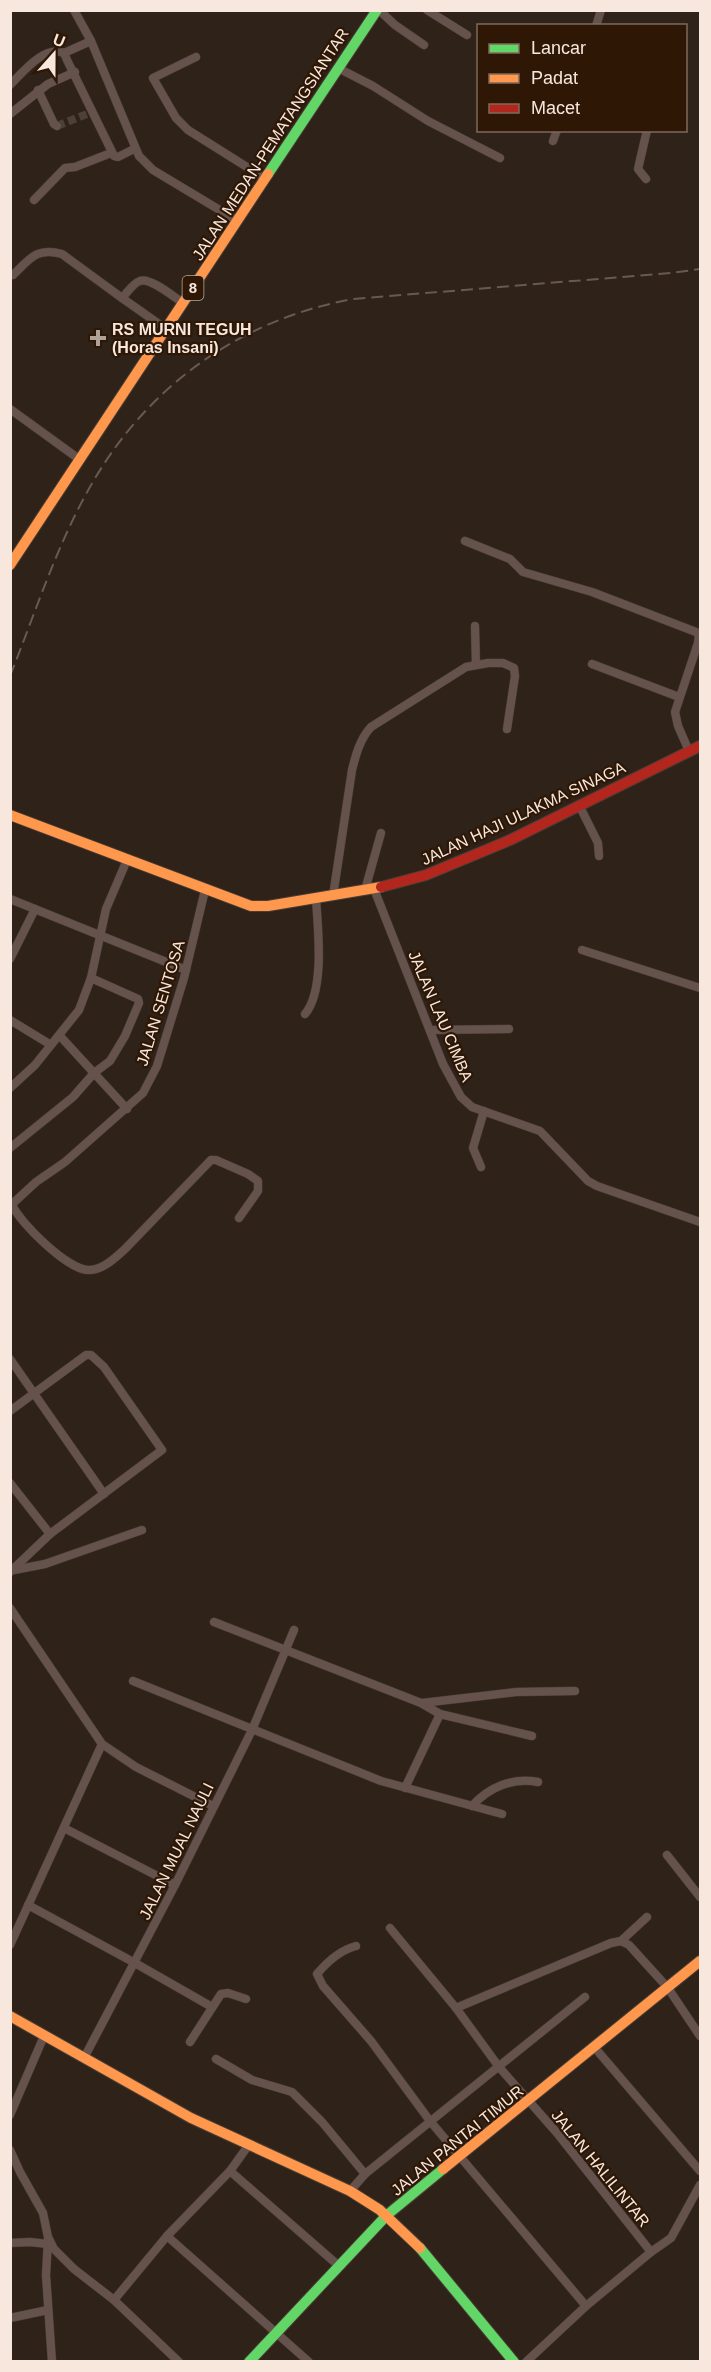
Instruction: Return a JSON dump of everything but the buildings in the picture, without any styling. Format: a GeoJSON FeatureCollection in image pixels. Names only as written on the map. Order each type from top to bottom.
{"type":"FeatureCollection","features":[{"type":"Feature","properties":{"kind":"main road","name":"JALAN MEDAN-PEMATANGSIANTAR"},"geometry":{"type":"LineString","coordinates":[[10,565],[378,10]]}},
{"type":"Feature","properties":{"kind":"main road","name":"JALAN HAJI ULAKMA SINAGA"},"geometry":{"type":"LineString","coordinates":[[10,815],[205,890],[251,906],[268,906],[369,889],[426,875],[510,840],[700,746]]}},
{"type":"Feature","properties":{"kind":"main road","name":"JALAN PANTAI TIMUR"},"geometry":{"type":"LineString","coordinates":[[249,2361],[387,2216],[700,1961]]}},
{"type":"Feature","properties":{"kind":"main road"},"geometry":{"type":"LineString","coordinates":[[10,2016],[191,2118],[350,2191],[387,2216],[418,2246],[514,2361]]}},
{"type":"Feature","properties":{"kind":"street"},"geometry":{"type":"LineString","coordinates":[[74,10],[90,41],[134,149],[143,162],[238,221]]}},
{"type":"Feature","properties":{"kind":"street"},"geometry":{"type":"LineString","coordinates":[[378,10],[424,45]]}},
{"type":"Feature","properties":{"kind":"street"},"geometry":{"type":"LineString","coordinates":[[427,10],[467,35]]}},
{"type":"Feature","properties":{"kind":"street"},"geometry":{"type":"LineString","coordinates":[[10,85],[36,60],[55,51],[64,53],[90,41]]}},
{"type":"Feature","properties":{"kind":"street"},"geometry":{"type":"LineString","coordinates":[[64,53],[75,72],[90,113],[111,153],[118,157],[134,149]]}},
{"type":"Feature","properties":{"kind":"street"},"geometry":{"type":"LineString","coordinates":[[196,57],[153,78],[176,118],[207,144],[266,179]]}},
{"type":"Feature","properties":{"kind":"street"},"geometry":{"type":"LineString","coordinates":[[338,68],[373,86],[428,121],[500,158]]}},
{"type":"Feature","properties":{"kind":"street"},"geometry":{"type":"LineString","coordinates":[[10,114],[38,90],[75,72]]}},
{"type":"Feature","properties":{"kind":"street"},"geometry":{"type":"LineString","coordinates":[[38,90],[57,126]]}},
{"type":"Feature","properties":{"kind":"street"},"geometry":{"type":"LineString","coordinates":[[553,141],[556,132]]}},
{"type":"Feature","properties":{"kind":"street"},"geometry":{"type":"LineString","coordinates":[[646,179],[638,169],[647,132]]}},
{"type":"Feature","properties":{"kind":"street"},"geometry":{"type":"LineString","coordinates":[[34,201],[65,168],[75,167],[111,153]]}},
{"type":"Feature","properties":{"kind":"street"},"geometry":{"type":"LineString","coordinates":[[13,275],[37,253],[46,250],[54,251],[62,254],[166,329]]}},
{"type":"Feature","properties":{"kind":"street"},"geometry":{"type":"LineString","coordinates":[[122,298],[142,280],[158,286],[183,303]]}},
{"type":"Feature","properties":{"kind":"street"},"geometry":{"type":"LineString","coordinates":[[10,409],[79,459]]}},
{"type":"Feature","properties":{"kind":"street"},"geometry":{"type":"LineString","coordinates":[[465,541],[510,559],[523,572],[592,592],[696,632],[699,635],[698,643],[679,697],[676,717],[689,751]]}},
{"type":"Feature","properties":{"kind":"street"},"geometry":{"type":"LineString","coordinates":[[475,626],[476,664]]}},
{"type":"Feature","properties":{"kind":"street"},"geometry":{"type":"LineString","coordinates":[[333,896],[352,770],[357,750],[365,734],[372,727],[457,673],[476,664],[503,663],[510,664],[514,668],[515,676],[507,729]]}},
{"type":"Feature","properties":{"kind":"street"},"geometry":{"type":"LineString","coordinates":[[592,664],[679,697]]}},
{"type":"Feature","properties":{"kind":"street"},"geometry":{"type":"LineString","coordinates":[[579,805],[598,843],[598,856]]}},
{"type":"Feature","properties":{"kind":"street"},"geometry":{"type":"LineString","coordinates":[[369,889],[381,833]]}},
{"type":"Feature","properties":{"kind":"street"},"geometry":{"type":"LineString","coordinates":[[10,1088],[35,1065],[79,1010],[91,978],[106,909],[127,860]]}},
{"type":"Feature","properties":{"kind":"street","name":"JALAN LAU CIMBA"},"geometry":{"type":"LineString","coordinates":[[369,889],[443,1064],[461,1097],[472,1107],[540,1131],[588,1181],[597,1186],[700,1222]]}},
{"type":"Feature","properties":{"kind":"street","name":"JALAN SENTOSA"},"geometry":{"type":"LineString","coordinates":[[11,1206],[36,1182],[65,1162],[143,1093],[157,1065],[186,970],[205,890]]}},
{"type":"Feature","properties":{"kind":"street"},"geometry":{"type":"LineString","coordinates":[[10,899],[186,970]]}},
{"type":"Feature","properties":{"kind":"street"},"geometry":{"type":"LineString","coordinates":[[305,1014],[313,1002],[319,957],[316,899]]}},
{"type":"Feature","properties":{"kind":"street"},"geometry":{"type":"LineString","coordinates":[[10,959],[35,909]]}},
{"type":"Feature","properties":{"kind":"street"},"geometry":{"type":"LineString","coordinates":[[582,950],[700,988]]}},
{"type":"Feature","properties":{"kind":"street"},"geometry":{"type":"LineString","coordinates":[[10,1148],[73,1097],[94,1073],[110,1060],[125,1036],[139,1003],[138,999],[91,978]]}},
{"type":"Feature","properties":{"kind":"street"},"geometry":{"type":"LineString","coordinates":[[10,1020],[51,1045]]}},
{"type":"Feature","properties":{"kind":"street"},"geometry":{"type":"LineString","coordinates":[[430,1030],[508,1029]]}},
{"type":"Feature","properties":{"kind":"street"},"geometry":{"type":"LineString","coordinates":[[60,1036],[127,1108]]}},
{"type":"Feature","properties":{"kind":"street"},"geometry":{"type":"LineString","coordinates":[[482,1167],[473,1148],[484,1112]]}},
{"type":"Feature","properties":{"kind":"street"},"geometry":{"type":"LineString","coordinates":[[11,1206],[26,1228],[42,1242],[81,1269],[90,1270],[112,1261],[208,1163],[216,1160],[258,1181],[258,1191],[239,1218]]}},
{"type":"Feature","properties":{"kind":"street"},"geometry":{"type":"LineString","coordinates":[[10,1411],[86,1355],[97,1359],[162,1450],[50,1534],[12,1571]]}},
{"type":"Feature","properties":{"kind":"street"},"geometry":{"type":"LineString","coordinates":[[10,1359],[104,1494]]}},
{"type":"Feature","properties":{"kind":"street"},"geometry":{"type":"LineString","coordinates":[[10,1483],[50,1534]]}},
{"type":"Feature","properties":{"kind":"street"},"geometry":{"type":"LineString","coordinates":[[12,1571],[45,1564],[142,1530]]}},
{"type":"Feature","properties":{"kind":"street"},"geometry":{"type":"LineString","coordinates":[[10,1608],[102,1744],[136,1767],[213,1806]]}},
{"type":"Feature","properties":{"kind":"street"},"geometry":{"type":"LineString","coordinates":[[214,1622],[421,1703],[440,1714],[532,1736]]}},
{"type":"Feature","properties":{"kind":"street","name":"JALAN MUAL NAULI"},"geometry":{"type":"LineString","coordinates":[[84,2058],[175,1885],[252,1730],[294,1630]]}},
{"type":"Feature","properties":{"kind":"street"},"geometry":{"type":"LineString","coordinates":[[133,1681],[381,1781],[502,1814]]}},
{"type":"Feature","properties":{"kind":"street"},"geometry":{"type":"LineString","coordinates":[[421,1703],[516,1692],[575,1690]]}},
{"type":"Feature","properties":{"kind":"street"},"geometry":{"type":"LineString","coordinates":[[405,1788],[440,1714]]}},
{"type":"Feature","properties":{"kind":"street"},"geometry":{"type":"LineString","coordinates":[[10,1945],[102,1744]]}},
{"type":"Feature","properties":{"kind":"street"},"geometry":{"type":"LineString","coordinates":[[472,1806],[480,1797],[511,1781],[521,1779],[538,1782]]}},
{"type":"Feature","properties":{"kind":"street"},"geometry":{"type":"LineString","coordinates":[[64,1828],[175,1885]]}},
{"type":"Feature","properties":{"kind":"street"},"geometry":{"type":"LineString","coordinates":[[667,1855],[700,1897]]}},
{"type":"Feature","properties":{"kind":"street"},"geometry":{"type":"LineString","coordinates":[[28,1905],[212,2007]]}},
{"type":"Feature","properties":{"kind":"street"},"geometry":{"type":"LineString","coordinates":[[456,2008],[547,1968],[621,1941],[647,1917]]}},
{"type":"Feature","properties":{"kind":"street","name":"JALAN HALILINTAR"},"geometry":{"type":"LineString","coordinates":[[390,1928],[456,2008],[499,2067],[651,2252]]}},
{"type":"Feature","properties":{"kind":"street"},"geometry":{"type":"LineString","coordinates":[[621,1941],[629,1945],[668,1988],[700,2036]]}},
{"type":"Feature","properties":{"kind":"street"},"geometry":{"type":"LineString","coordinates":[[356,1946],[336,1956],[320,1971],[318,1978],[371,2041],[430,2121],[586,2306]]}},
{"type":"Feature","properties":{"kind":"street"},"geometry":{"type":"LineString","coordinates":[[190,2043],[212,2007],[224,1993],[246,1999]]}},
{"type":"Feature","properties":{"kind":"street"},"geometry":{"type":"LineString","coordinates":[[350,2191],[365,2174],[585,1997]]}},
{"type":"Feature","properties":{"kind":"street"},"geometry":{"type":"LineString","coordinates":[[11,2114],[44,2036]]}},
{"type":"Feature","properties":{"kind":"street"},"geometry":{"type":"LineString","coordinates":[[595,2048],[700,2171]]}},
{"type":"Feature","properties":{"kind":"street"},"geometry":{"type":"LineString","coordinates":[[216,2059],[252,2080],[292,2092],[322,2122],[365,2174]]}},
{"type":"Feature","properties":{"kind":"street"},"geometry":{"type":"LineString","coordinates":[[114,2300],[167,2236],[230,2170],[248,2146]]}},
{"type":"Feature","properties":{"kind":"street"},"geometry":{"type":"LineString","coordinates":[[10,2150],[43,2213],[48,2241],[48,2310],[52,2361]]}},
{"type":"Feature","properties":{"kind":"street"},"geometry":{"type":"LineString","coordinates":[[230,2170],[339,2266]]}},
{"type":"Feature","properties":{"kind":"street"},"geometry":{"type":"LineString","coordinates":[[526,2361],[586,2306],[674,2234],[700,2185]]}},
{"type":"Feature","properties":{"kind":"street"},"geometry":{"type":"LineString","coordinates":[[167,2236],[309,2361]]}},
{"type":"Feature","properties":{"kind":"street"},"geometry":{"type":"LineString","coordinates":[[10,2243],[48,2241]]}},
{"type":"Feature","properties":{"kind":"street"},"geometry":{"type":"LineString","coordinates":[[48,2241],[74,2269],[114,2300],[179,2361]]}},
{"type":"Feature","properties":{"kind":"street"},"geometry":{"type":"LineString","coordinates":[[10,2318],[48,2310]]}},
{"type":"Feature","properties":{"kind":"tunnel"},"geometry":{"type":"LineString","coordinates":[[57,126],[87,114]]}},
{"type":"Feature","properties":{"kind":"railway"},"geometry":{"type":"LineString","coordinates":[[10,676],[69,527],[94,480],[117,445],[172,385],[238,339],[274,322],[353,299],[700,269]]}},
{"type":"Feature","properties":{"kind":"traffic: fast"},"geometry":{"type":"LineString","coordinates":[[268,174],[377,10]]}},
{"type":"Feature","properties":{"kind":"traffic: fast"},"geometry":{"type":"LineString","coordinates":[[249,2362],[387,2215],[443,2169]]}},
{"type":"Feature","properties":{"kind":"traffic: fast"},"geometry":{"type":"LineString","coordinates":[[420,2248],[514,2362]]}},
{"type":"Feature","properties":{"kind":"traffic: slow"},"geometry":{"type":"LineString","coordinates":[[10,565],[268,174]]}},
{"type":"Feature","properties":{"kind":"traffic: slow"},"geometry":{"type":"LineString","coordinates":[[10,815],[251,906],[268,906],[381,887]]}},
{"type":"Feature","properties":{"kind":"traffic: slow"},"geometry":{"type":"LineString","coordinates":[[443,2169],[700,1961]]}},
{"type":"Feature","properties":{"kind":"traffic: slow"},"geometry":{"type":"LineString","coordinates":[[10,2016],[191,2118],[350,2191],[380,2210],[420,2248]]}},
{"type":"Feature","properties":{"kind":"traffic: jam"},"geometry":{"type":"LineString","coordinates":[[381,887],[426,875],[510,840],[700,746]]}},
{"type":"Feature","properties":{"kind":"place","name":"RS MURNI TEGUH (Horas Insani)"},"geometry":{"type":"Point","coordinates":[98,338]}}]}
